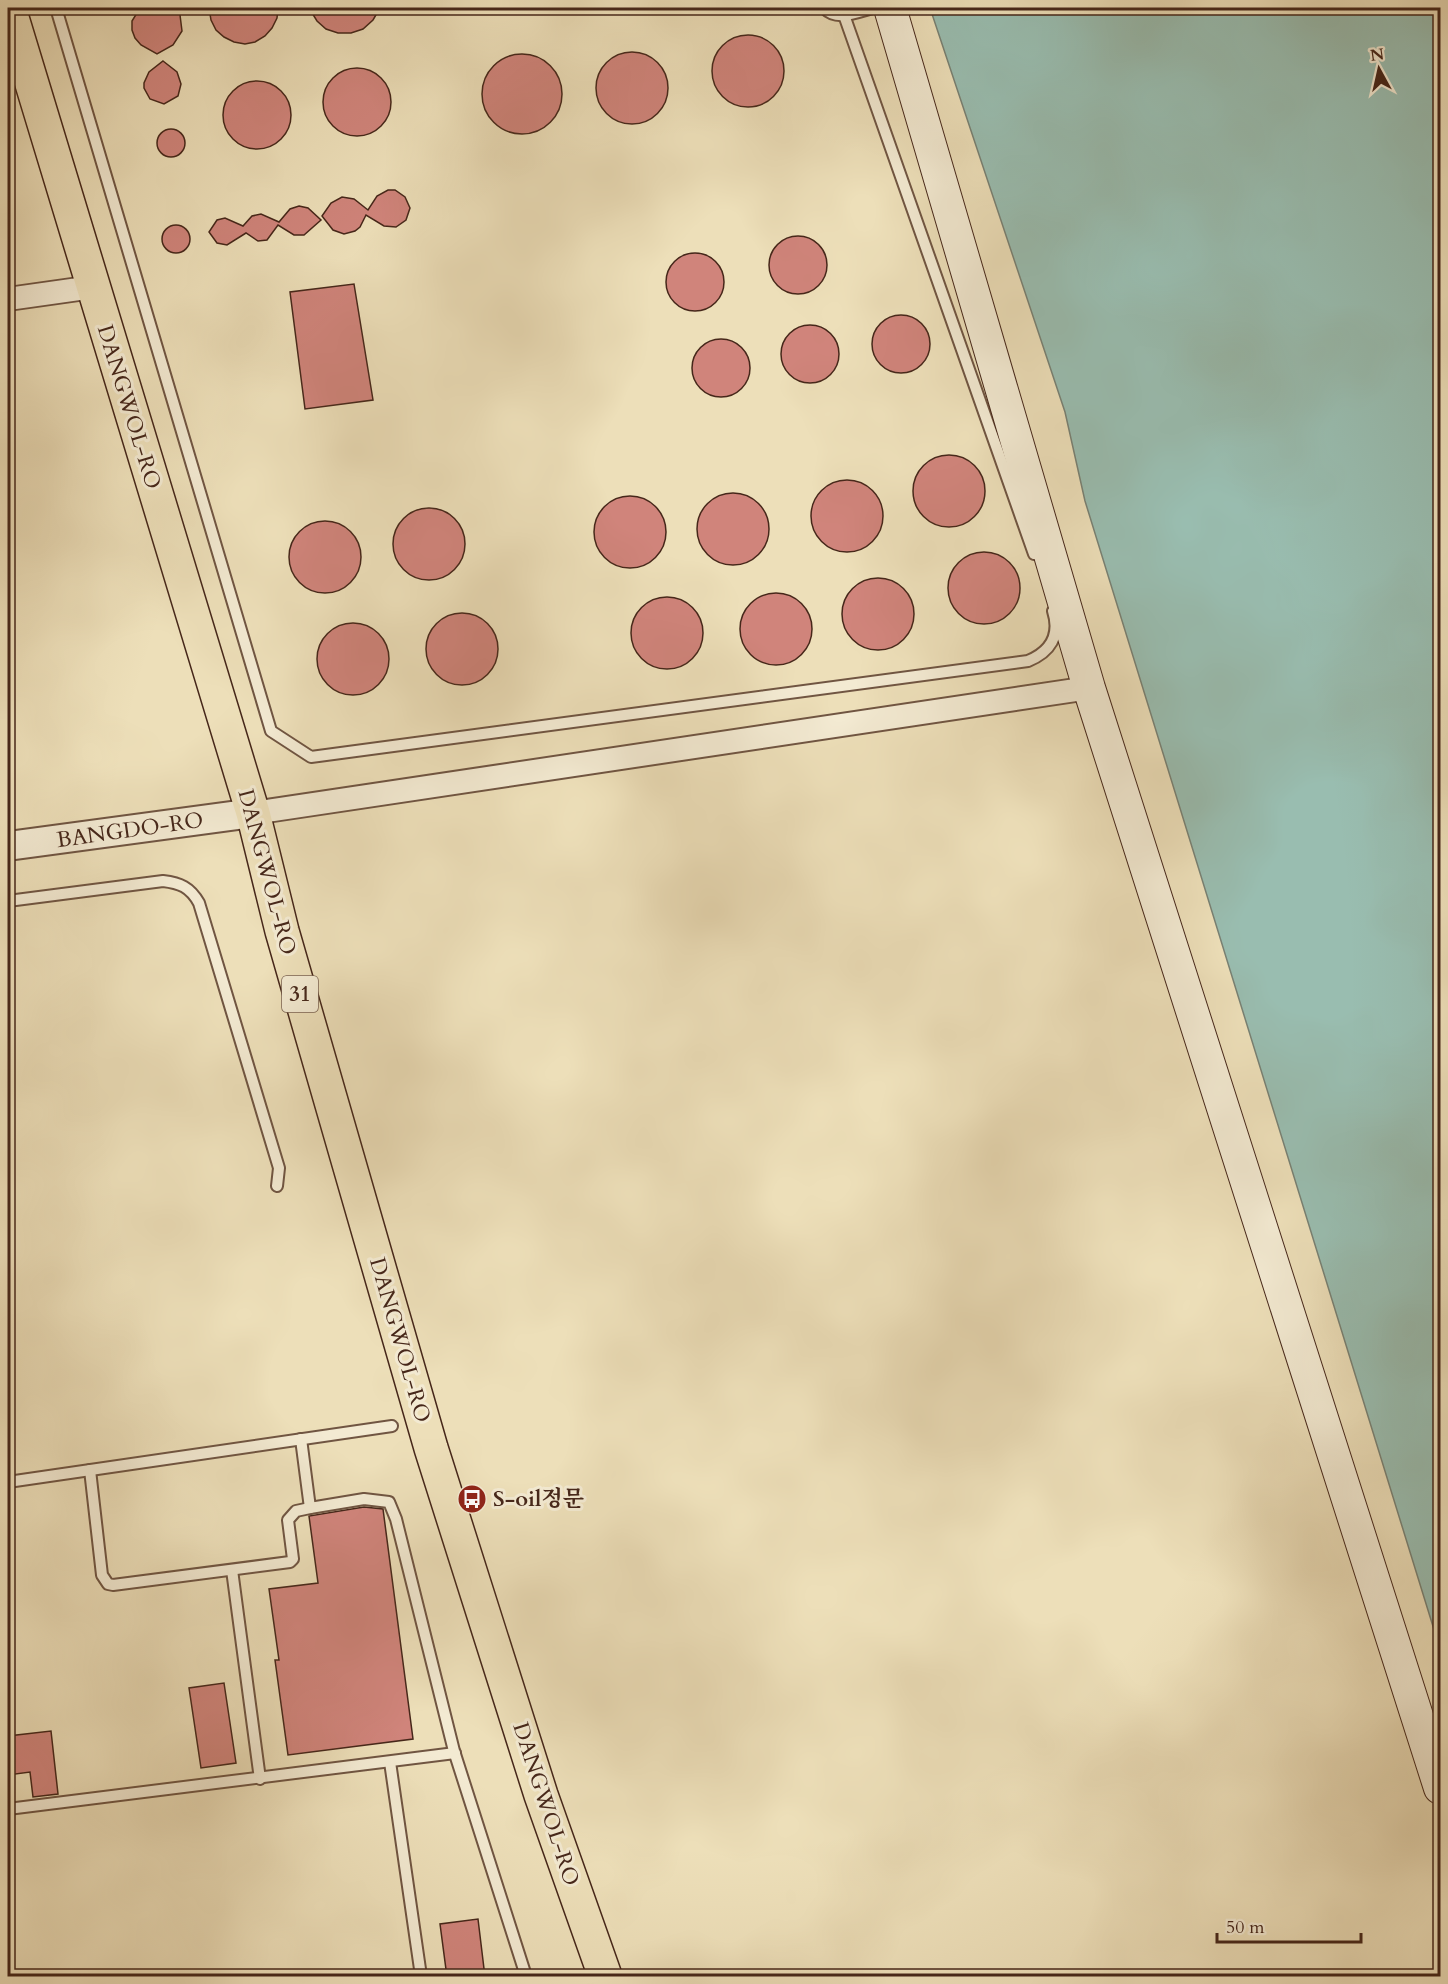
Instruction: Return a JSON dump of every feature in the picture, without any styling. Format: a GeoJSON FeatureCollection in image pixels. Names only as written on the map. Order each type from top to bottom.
{"type":"FeatureCollection","features":[{"type":"Feature","properties":{"kind":"main road","name":"DANGWOL-RO"},"geometry":{"type":"LineString","coordinates":[[9,8],[253,813],[282,931],[432,1448],[541,1795],[604,1977]]}},
{"type":"Feature","properties":{"kind":"main road"},"geometry":{"type":"LineString","coordinates":[[890,8],[1089,688],[1440,1788]]}},
{"type":"Feature","properties":{"kind":"street"},"geometry":{"type":"LineString","coordinates":[[8,298],[93,287]]}},
{"type":"Feature","properties":{"kind":"street"},"geometry":{"type":"LineString","coordinates":[[253,813],[1089,688]]}},
{"type":"Feature","properties":{"kind":"street","name":"BANGDO-RO"},"geometry":{"type":"LineString","coordinates":[[8,846],[253,813]]}},
{"type":"Feature","properties":{"kind":"lane"},"geometry":{"type":"LineString","coordinates":[[56,8],[271,731],[311,757],[1028,661],[1043,655],[1054,639],[1055,617],[1049,598]]}},
{"type":"Feature","properties":{"kind":"lane"},"geometry":{"type":"LineString","coordinates":[[824,8],[830,14],[844,15],[873,8]]}},
{"type":"Feature","properties":{"kind":"lane"},"geometry":{"type":"LineString","coordinates":[[844,15],[1039,567]]}},
{"type":"Feature","properties":{"kind":"lane"},"geometry":{"type":"LineString","coordinates":[[8,901],[163,881],[180,883],[193,893],[199,903],[279,1168],[277,1186]]}},
{"type":"Feature","properties":{"kind":"lane"},"geometry":{"type":"LineString","coordinates":[[8,1482],[392,1426]]}},
{"type":"Feature","properties":{"kind":"lane"},"geometry":{"type":"LineString","coordinates":[[301,1439],[310,1508]]}},
{"type":"Feature","properties":{"kind":"lane"},"geometry":{"type":"LineString","coordinates":[[90,1470],[102,1575],[108,1584],[290,1562],[293,1559],[288,1520],[296,1511],[364,1499],[389,1502],[396,1520],[455,1753],[526,1977]]}},
{"type":"Feature","properties":{"kind":"lane"},"geometry":{"type":"LineString","coordinates":[[232,1570],[260,1779]]}},
{"type":"Feature","properties":{"kind":"lane"},"geometry":{"type":"LineString","coordinates":[[8,1809],[455,1753]]}},
{"type":"Feature","properties":{"kind":"lane"},"geometry":{"type":"LineString","coordinates":[[390,1762],[421,1977]]}},
{"type":"Feature","properties":{"kind":"water"},"geometry":{"type":"Polygon","coordinates":[[[930,8],[1440,8],[1440,1649],[1085,501],[1065,412],[930,8]]]}},
{"type":"Feature","properties":{"kind":"building"},"geometry":{"type":"Polygon","coordinates":[[[140,8],[175,8],[180,15],[182,31],[173,45],[157,54],[141,45],[132,30],[132,21],[140,8]]]}},
{"type":"Feature","properties":{"kind":"building"},"geometry":{"type":"Polygon","coordinates":[[[209,8],[278,8],[277,18],[265,36],[255,42],[245,44],[234,42],[216,30],[209,8]]]}},
{"type":"Feature","properties":{"kind":"building"},"geometry":{"type":"Polygon","coordinates":[[[309,8],[380,8],[373,20],[363,29],[351,33],[338,33],[326,29],[317,21],[309,8]]]}},
{"type":"Feature","properties":{"kind":"building"},"geometry":{"type":"Polygon","coordinates":[[[748,35],[762,38],[774,45],[781,57],[784,71],[781,85],[774,97],[762,104],[748,107],[734,104],[722,97],[715,85],[712,71],[715,57],[722,45],[734,38],[748,35]]]}},
{"type":"Feature","properties":{"kind":"building"},"geometry":{"type":"Polygon","coordinates":[[[632,52],[646,55],[658,62],[665,74],[668,88],[665,102],[658,114],[646,121],[632,124],[618,121],[606,114],[599,102],[596,88],[599,74],[606,62],[618,55],[632,52]]]}},
{"type":"Feature","properties":{"kind":"building"},"geometry":{"type":"Polygon","coordinates":[[[514,54],[530,54],[551,65],[562,86],[562,102],[551,123],[530,134],[514,134],[500,128],[488,116],[482,102],[482,86],[488,72],[500,60],[514,54]]]}},
{"type":"Feature","properties":{"kind":"building"},"geometry":{"type":"Polygon","coordinates":[[[163,61],[177,72],[181,84],[178,96],[164,104],[150,99],[144,88],[149,72],[163,61]]]}},
{"type":"Feature","properties":{"kind":"building"},"geometry":{"type":"Polygon","coordinates":[[[357,68],[370,71],[381,78],[388,89],[391,102],[388,115],[381,126],[370,133],[357,136],[344,133],[333,126],[326,115],[323,102],[326,89],[333,78],[344,71],[357,68]]]}},
{"type":"Feature","properties":{"kind":"building"},"geometry":{"type":"Polygon","coordinates":[[[257,81],[270,84],[281,91],[288,102],[291,115],[288,128],[281,139],[270,146],[257,149],[244,146],[233,139],[226,128],[223,115],[226,102],[233,91],[244,84],[257,81]]]}},
{"type":"Feature","properties":{"kind":"building"},"geometry":{"type":"Polygon","coordinates":[[[171,129],[181,133],[185,143],[181,153],[171,157],[161,153],[157,143],[161,133],[171,129]]]}},
{"type":"Feature","properties":{"kind":"building"},"geometry":{"type":"Polygon","coordinates":[[[388,190],[395,190],[405,197],[410,208],[406,220],[396,227],[384,226],[366,215],[360,227],[344,234],[333,230],[322,216],[331,203],[342,197],[354,199],[368,210],[377,196],[388,190]]]}},
{"type":"Feature","properties":{"kind":"building"},"geometry":{"type":"Polygon","coordinates":[[[299,206],[308,208],[321,220],[304,235],[294,235],[278,225],[267,240],[258,241],[246,233],[227,245],[217,243],[209,232],[217,220],[225,218],[243,226],[252,216],[261,214],[279,222],[290,209],[299,206]]]}},
{"type":"Feature","properties":{"kind":"building"},"geometry":{"type":"Polygon","coordinates":[[[176,225],[186,229],[190,239],[186,249],[176,253],[166,249],[162,239],[166,229],[176,225]]]}},
{"type":"Feature","properties":{"kind":"building"},"geometry":{"type":"Polygon","coordinates":[[[798,236],[809,238],[822,249],[827,265],[825,276],[814,289],[798,294],[787,292],[774,281],[769,265],[771,254],[782,241],[798,236]]]}},
{"type":"Feature","properties":{"kind":"building"},"geometry":{"type":"Polygon","coordinates":[[[695,253],[711,258],[719,266],[724,282],[719,298],[711,306],[695,311],[679,306],[671,298],[666,282],[671,266],[679,258],[695,253]]]}},
{"type":"Feature","properties":{"kind":"building"},"geometry":{"type":"Polygon","coordinates":[[[354,284],[373,400],[305,409],[290,292],[354,284]]]}},
{"type":"Feature","properties":{"kind":"building"},"geometry":{"type":"Polygon","coordinates":[[[901,315],[912,317],[925,328],[930,344],[928,355],[917,368],[901,373],[890,371],[877,360],[872,344],[874,333],[885,320],[901,315]]]}},
{"type":"Feature","properties":{"kind":"building"},"geometry":{"type":"Polygon","coordinates":[[[810,325],[821,327],[834,338],[839,354],[837,365],[826,378],[810,383],[799,381],[786,370],[781,354],[783,343],[794,330],[810,325]]]}},
{"type":"Feature","properties":{"kind":"building"},"geometry":{"type":"Polygon","coordinates":[[[721,339],[732,341],[745,352],[750,368],[748,379],[737,392],[721,397],[710,395],[697,384],[692,368],[694,357],[705,344],[721,339]]]}},
{"type":"Feature","properties":{"kind":"building"},"geometry":{"type":"Polygon","coordinates":[[[949,455],[963,458],[975,465],[982,477],[985,491],[982,505],[975,517],[963,524],[949,527],[935,524],[923,517],[916,505],[913,491],[916,477],[923,465],[935,458],[949,455]]]}},
{"type":"Feature","properties":{"kind":"building"},"geometry":{"type":"Polygon","coordinates":[[[847,480],[861,483],[873,490],[880,502],[883,516],[880,530],[873,542],[861,549],[847,552],[833,549],[821,542],[814,530],[811,516],[814,502],[821,490],[833,483],[847,480]]]}},
{"type":"Feature","properties":{"kind":"building"},"geometry":{"type":"Polygon","coordinates":[[[733,493],[747,496],[759,503],[766,515],[769,529],[766,543],[759,555],[747,562],[733,565],[719,562],[707,555],[700,543],[697,529],[700,515],[707,503],[719,496],[733,493]]]}},
{"type":"Feature","properties":{"kind":"building"},"geometry":{"type":"Polygon","coordinates":[[[630,496],[644,499],[656,506],[663,518],[666,532],[663,546],[656,558],[644,565],[630,568],[616,565],[604,558],[597,546],[594,532],[597,518],[604,506],[616,499],[630,496]]]}},
{"type":"Feature","properties":{"kind":"building"},"geometry":{"type":"Polygon","coordinates":[[[429,508],[443,511],[455,518],[462,530],[465,544],[462,558],[455,570],[443,577],[429,580],[415,577],[403,570],[396,558],[393,544],[396,530],[403,518],[415,511],[429,508]]]}},
{"type":"Feature","properties":{"kind":"building"},"geometry":{"type":"Polygon","coordinates":[[[325,521],[339,524],[351,531],[358,543],[361,557],[358,571],[351,583],[339,590],[325,593],[311,590],[299,583],[292,571],[289,557],[292,543],[299,531],[311,524],[325,521]]]}},
{"type":"Feature","properties":{"kind":"building"},"geometry":{"type":"Polygon","coordinates":[[[984,552],[998,555],[1010,562],[1017,574],[1020,588],[1017,602],[1010,614],[998,621],[984,624],[970,621],[958,614],[951,602],[948,588],[951,574],[958,562],[970,555],[984,552]]]}},
{"type":"Feature","properties":{"kind":"building"},"geometry":{"type":"Polygon","coordinates":[[[878,578],[892,581],[904,588],[911,600],[914,614],[911,628],[904,640],[892,647],[878,650],[864,647],[852,640],[845,628],[842,614],[845,600],[852,588],[864,581],[878,578]]]}},
{"type":"Feature","properties":{"kind":"building"},"geometry":{"type":"Polygon","coordinates":[[[776,593],[790,596],[802,603],[809,615],[812,629],[809,643],[802,655],[790,662],[776,665],[762,662],[750,655],[743,643],[740,629],[743,615],[750,603],[762,596],[776,593]]]}},
{"type":"Feature","properties":{"kind":"building"},"geometry":{"type":"Polygon","coordinates":[[[667,597],[681,600],[693,607],[700,619],[703,633],[700,647],[693,659],[681,666],[667,669],[653,666],[641,659],[634,647],[631,633],[634,619],[641,607],[653,600],[667,597]]]}},
{"type":"Feature","properties":{"kind":"building"},"geometry":{"type":"Polygon","coordinates":[[[462,613],[476,616],[488,623],[495,635],[498,649],[495,663],[488,675],[476,682],[462,685],[448,682],[436,675],[429,663],[426,649],[429,635],[436,623],[448,616],[462,613]]]}},
{"type":"Feature","properties":{"kind":"building"},"geometry":{"type":"Polygon","coordinates":[[[353,623],[367,626],[379,633],[386,645],[389,659],[386,673],[379,685],[367,692],[353,695],[339,692],[327,685],[320,673],[317,659],[320,645],[327,633],[339,626],[353,623]]]}},
{"type":"Feature","properties":{"kind":"building"},"geometry":{"type":"Polygon","coordinates":[[[364,1507],[383,1509],[413,1739],[288,1755],[275,1660],[279,1660],[269,1589],[318,1583],[309,1516],[364,1507]]]}},
{"type":"Feature","properties":{"kind":"building"},"geometry":{"type":"Polygon","coordinates":[[[224,1683],[236,1763],[201,1768],[189,1688],[224,1683]]]}},
{"type":"Feature","properties":{"kind":"building"},"geometry":{"type":"Polygon","coordinates":[[[51,1731],[58,1794],[33,1797],[30,1772],[8,1775],[8,1736],[51,1731]]]}},
{"type":"Feature","properties":{"kind":"building"},"geometry":{"type":"Polygon","coordinates":[[[478,1919],[485,1977],[447,1977],[440,1924],[478,1919]]]}},
{"type":"Feature","properties":{"kind":"place","name":"S-oil정문"},"geometry":{"type":"Point","coordinates":[472,1499]}}]}
